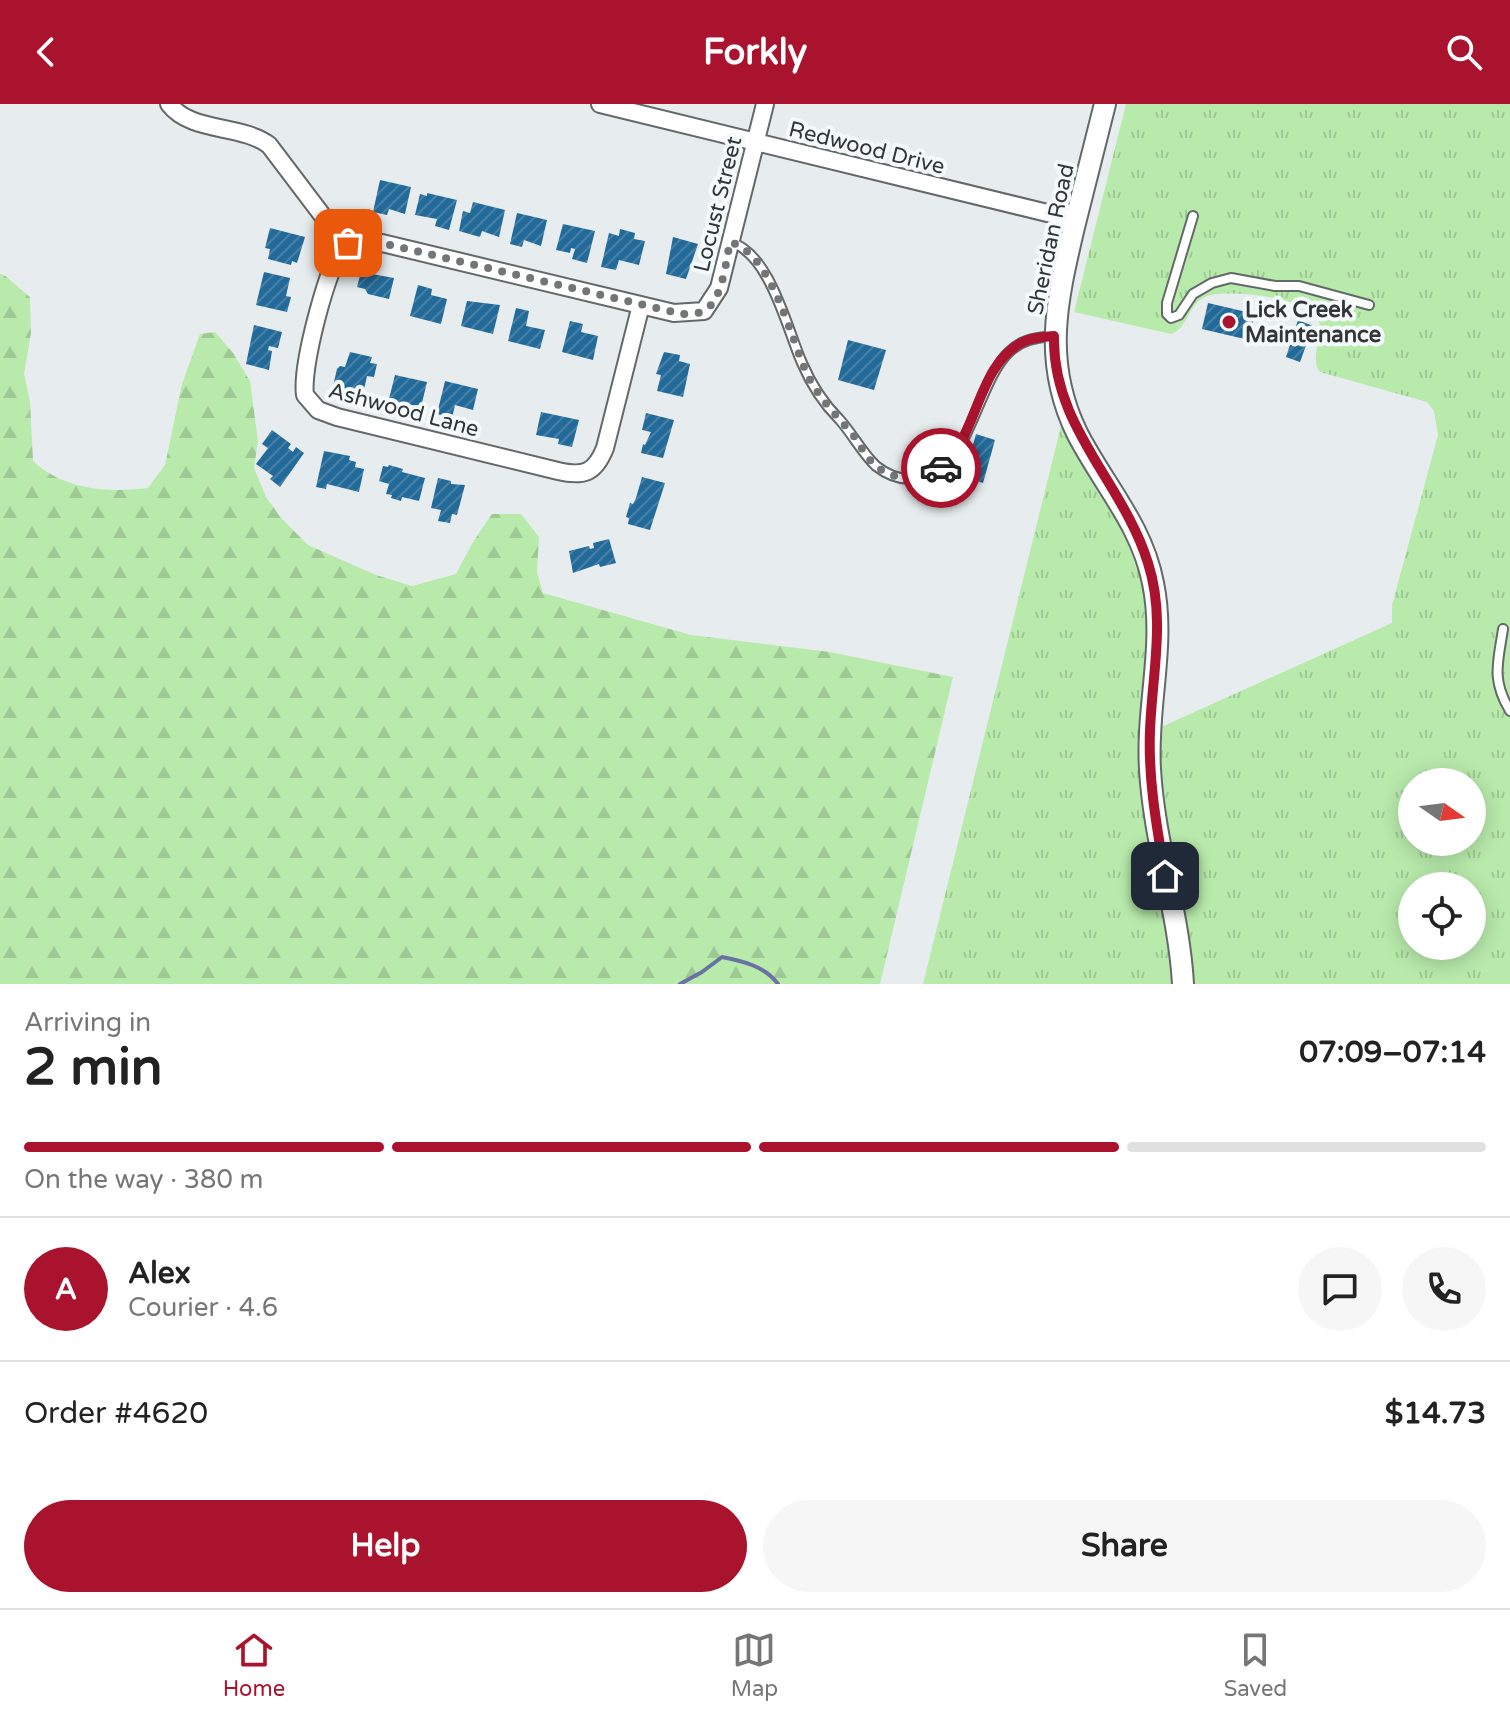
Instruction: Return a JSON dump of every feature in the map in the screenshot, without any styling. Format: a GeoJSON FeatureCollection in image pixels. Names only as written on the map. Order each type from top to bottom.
{"type":"FeatureCollection","features":[{"type":"Feature","properties":{"kind":"street"},"geometry":{"type":"LineString","coordinates":[[169,104],[178,113],[196,121],[256,136],[269,145],[344,244],[362,239],[382,243],[641,305]]}},
{"type":"Feature","properties":{"kind":"street","name":"Redwood Drive"},"geometry":{"type":"LineString","coordinates":[[600,104],[1076,220]]}},
{"type":"Feature","properties":{"kind":"street","name":"Locust Street"},"geometry":{"type":"LineString","coordinates":[[641,305],[682,314],[704,311],[716,297],[765,104]]}},
{"type":"Feature","properties":{"kind":"street","name":"Sheridan Road"},"geometry":{"type":"LineString","coordinates":[[1105,104],[1059,293],[1054,336],[1057,368],[1066,406],[1077,433],[1132,522],[1153,580],[1158,640],[1150,733],[1151,779],[1183,984]]}},
{"type":"Feature","properties":{"kind":"street","name":"Ashwood Lane"},"geometry":{"type":"LineString","coordinates":[[344,244],[330,271],[306,369],[304,388],[311,405],[337,417],[568,473],[589,473],[602,457],[641,305]]}},
{"type":"Feature","properties":{"kind":"lane"},"geometry":{"type":"LineString","coordinates":[[1193,216],[1167,303],[1167,314],[1171,318],[1179,315],[1193,294],[1212,283],[1231,278],[1275,286],[1299,286],[1369,305]]}},
{"type":"Feature","properties":{"kind":"lane"},"geometry":{"type":"LineString","coordinates":[[730,242],[748,251],[777,297],[802,363],[826,405],[851,432],[869,459],[892,476],[924,477],[944,467],[958,449],[979,400],[1008,352],[1025,340],[1054,336]]}},
{"type":"Feature","properties":{"kind":"lane"},"geometry":{"type":"LineString","coordinates":[[1503,629],[1496,673],[1499,691],[1510,711]]}},
{"type":"Feature","properties":{"kind":"green space"},"geometry":{"type":"Polygon","coordinates":[[[1126,104],[1510,104],[1510,984],[923,984],[1066,406],[1149,564],[1150,732],[1392,623],[1392,605],[1438,435],[1434,411],[1427,402],[1320,372],[1316,360],[1320,332],[1318,319],[1311,311],[1282,300],[1244,294],[1212,295],[1198,302],[1181,327],[1171,334],[1074,312],[1126,104]]]}},
{"type":"Feature","properties":{"kind":"green space"},"geometry":{"type":"Polygon","coordinates":[[[0,274],[30,297],[31,333],[24,374],[30,402],[33,461],[45,471],[72,484],[118,490],[148,488],[165,465],[182,384],[200,334],[215,332],[233,353],[250,381],[258,441],[254,468],[266,497],[281,518],[308,545],[376,575],[412,586],[456,574],[492,514],[521,514],[539,537],[537,572],[543,593],[691,635],[830,652],[953,677],[880,984],[0,984],[0,274]]]}},
{"type":"Feature","properties":{"kind":"building"},"geometry":{"type":"Polygon","coordinates":[[[380,180],[411,187],[405,214],[389,209],[387,215],[373,212],[380,180]]]}},
{"type":"Feature","properties":{"kind":"building"},"geometry":{"type":"Polygon","coordinates":[[[427,193],[457,200],[449,230],[435,226],[437,219],[415,215],[420,194],[427,196],[427,193]]]}},
{"type":"Feature","properties":{"kind":"building"},"geometry":{"type":"Polygon","coordinates":[[[473,202],[505,210],[499,237],[482,231],[480,237],[459,231],[463,211],[470,213],[473,202]]]}},
{"type":"Feature","properties":{"kind":"building"},"geometry":{"type":"Polygon","coordinates":[[[517,213],[547,220],[541,246],[524,240],[522,247],[510,244],[517,213]]]}},
{"type":"Feature","properties":{"kind":"building"},"geometry":{"type":"Polygon","coordinates":[[[563,224],[595,231],[587,263],[572,259],[575,249],[571,248],[570,253],[556,250],[563,224]]]}},
{"type":"Feature","properties":{"kind":"building"},"geometry":{"type":"Polygon","coordinates":[[[270,228],[305,237],[297,263],[292,261],[291,265],[268,259],[270,249],[265,248],[270,228]]]}},
{"type":"Feature","properties":{"kind":"building"},"geometry":{"type":"Polygon","coordinates":[[[620,229],[635,233],[634,239],[645,241],[639,265],[619,260],[616,270],[601,267],[609,233],[619,236],[620,229]]]}},
{"type":"Feature","properties":{"kind":"building"},"geometry":{"type":"Polygon","coordinates":[[[673,237],[698,244],[686,279],[666,274],[673,237]]]}},
{"type":"Feature","properties":{"kind":"building"},"geometry":{"type":"Polygon","coordinates":[[[264,272],[290,278],[286,296],[291,297],[287,312],[256,305],[264,272]]]}},
{"type":"Feature","properties":{"kind":"building"},"geometry":{"type":"Polygon","coordinates":[[[361,272],[394,278],[389,299],[368,294],[365,289],[357,287],[361,272]]]}},
{"type":"Feature","properties":{"kind":"building"},"geometry":{"type":"Polygon","coordinates":[[[418,285],[432,289],[431,295],[447,299],[441,324],[410,316],[418,285]]]}},
{"type":"Feature","properties":{"kind":"building"},"geometry":{"type":"Polygon","coordinates":[[[467,301],[500,305],[493,334],[461,326],[467,301]]]}},
{"type":"Feature","properties":{"kind":"building"},"geometry":{"type":"Polygon","coordinates":[[[1208,303],[1255,314],[1249,340],[1202,329],[1208,303]]]}},
{"type":"Feature","properties":{"kind":"building"},"geometry":{"type":"Polygon","coordinates":[[[516,308],[529,311],[526,326],[545,330],[540,349],[508,341],[516,308]]]}},
{"type":"Feature","properties":{"kind":"building"},"geometry":{"type":"Polygon","coordinates":[[[1298,320],[1313,326],[1300,362],[1286,357],[1298,320]]]}},
{"type":"Feature","properties":{"kind":"building"},"geometry":{"type":"Polygon","coordinates":[[[570,321],[583,324],[581,332],[598,336],[593,360],[562,352],[570,321]]]}},
{"type":"Feature","properties":{"kind":"building"},"geometry":{"type":"Polygon","coordinates":[[[254,325],[282,332],[278,348],[269,346],[268,350],[272,351],[269,370],[246,364],[254,325]]]}},
{"type":"Feature","properties":{"kind":"building"},"geometry":{"type":"Polygon","coordinates":[[[848,340],[886,350],[874,390],[838,380],[848,340]]]}},
{"type":"Feature","properties":{"kind":"building"},"geometry":{"type":"Polygon","coordinates":[[[350,352],[372,357],[370,363],[377,364],[374,377],[367,376],[363,394],[333,386],[337,369],[345,367],[350,352]]]}},
{"type":"Feature","properties":{"kind":"building"},"geometry":{"type":"Polygon","coordinates":[[[664,352],[680,355],[679,361],[690,364],[683,397],[657,391],[661,375],[656,374],[664,352]]]}},
{"type":"Feature","properties":{"kind":"building"},"geometry":{"type":"Polygon","coordinates":[[[395,375],[427,382],[421,407],[388,403],[395,375]]]}},
{"type":"Feature","properties":{"kind":"building"},"geometry":{"type":"Polygon","coordinates":[[[445,381],[478,389],[473,410],[455,405],[452,418],[437,414],[445,381]]]}},
{"type":"Feature","properties":{"kind":"building"},"geometry":{"type":"Polygon","coordinates":[[[541,412],[579,420],[572,447],[558,444],[559,439],[536,435],[541,412]]]}},
{"type":"Feature","properties":{"kind":"building"},"geometry":{"type":"Polygon","coordinates":[[[646,413],[674,420],[663,458],[641,453],[651,432],[642,430],[646,413]]]}},
{"type":"Feature","properties":{"kind":"building"},"geometry":{"type":"Polygon","coordinates":[[[272,430],[291,444],[288,448],[293,452],[296,447],[304,453],[280,487],[270,479],[273,476],[256,464],[268,448],[262,444],[272,430]]]}},
{"type":"Feature","properties":{"kind":"building"},"geometry":{"type":"Polygon","coordinates":[[[976,434],[995,440],[983,483],[964,477],[976,434]]]}},
{"type":"Feature","properties":{"kind":"building"},"geometry":{"type":"Polygon","coordinates":[[[324,451],[350,456],[349,460],[356,462],[355,467],[364,469],[359,492],[327,484],[326,489],[316,487],[324,451]]]}},
{"type":"Feature","properties":{"kind":"building"},"geometry":{"type":"Polygon","coordinates":[[[389,465],[425,478],[419,501],[402,497],[401,501],[386,494],[389,484],[379,481],[383,466],[389,465]]]}},
{"type":"Feature","properties":{"kind":"building"},"geometry":{"type":"Polygon","coordinates":[[[642,477],[665,483],[650,530],[628,524],[629,518],[626,517],[642,477]]]}},
{"type":"Feature","properties":{"kind":"building"},"geometry":{"type":"Polygon","coordinates":[[[438,478],[451,481],[451,484],[465,485],[457,515],[452,514],[450,523],[438,521],[441,510],[431,508],[438,478]]]}},
{"type":"Feature","properties":{"kind":"building"},"geometry":{"type":"Polygon","coordinates":[[[609,539],[616,563],[600,567],[599,564],[573,573],[569,551],[589,546],[590,549],[594,548],[593,543],[609,539]]]}},
{"type":"Feature","properties":{"kind":"waterway"},"geometry":{"type":"LineString","coordinates":[[680,984],[722,957],[760,969],[778,984]]}},
{"type":"Feature","properties":{"kind":"way so far"},"geometry":{"type":"LineString","coordinates":[[348,243],[362,239],[382,243],[682,314],[704,311],[709,307],[719,288],[730,242],[741,245],[755,260],[777,297],[811,380],[826,405],[851,432],[869,459],[883,471],[901,478],[924,477],[941,468]]}},
{"type":"Feature","properties":{"kind":"place","name":"Lick Creek Maintenance"},"geometry":{"type":"Point","coordinates":[1229,322]}},
{"type":"Feature","properties":{"kind":"route"},"geometry":{"type":"LineString","coordinates":[[941,468],[954,456],[963,441],[979,400],[1008,352],[1025,340],[1054,336],[1057,368],[1066,406],[1077,433],[1132,522],[1153,580],[1158,640],[1150,764],[1165,876]]}}]}
